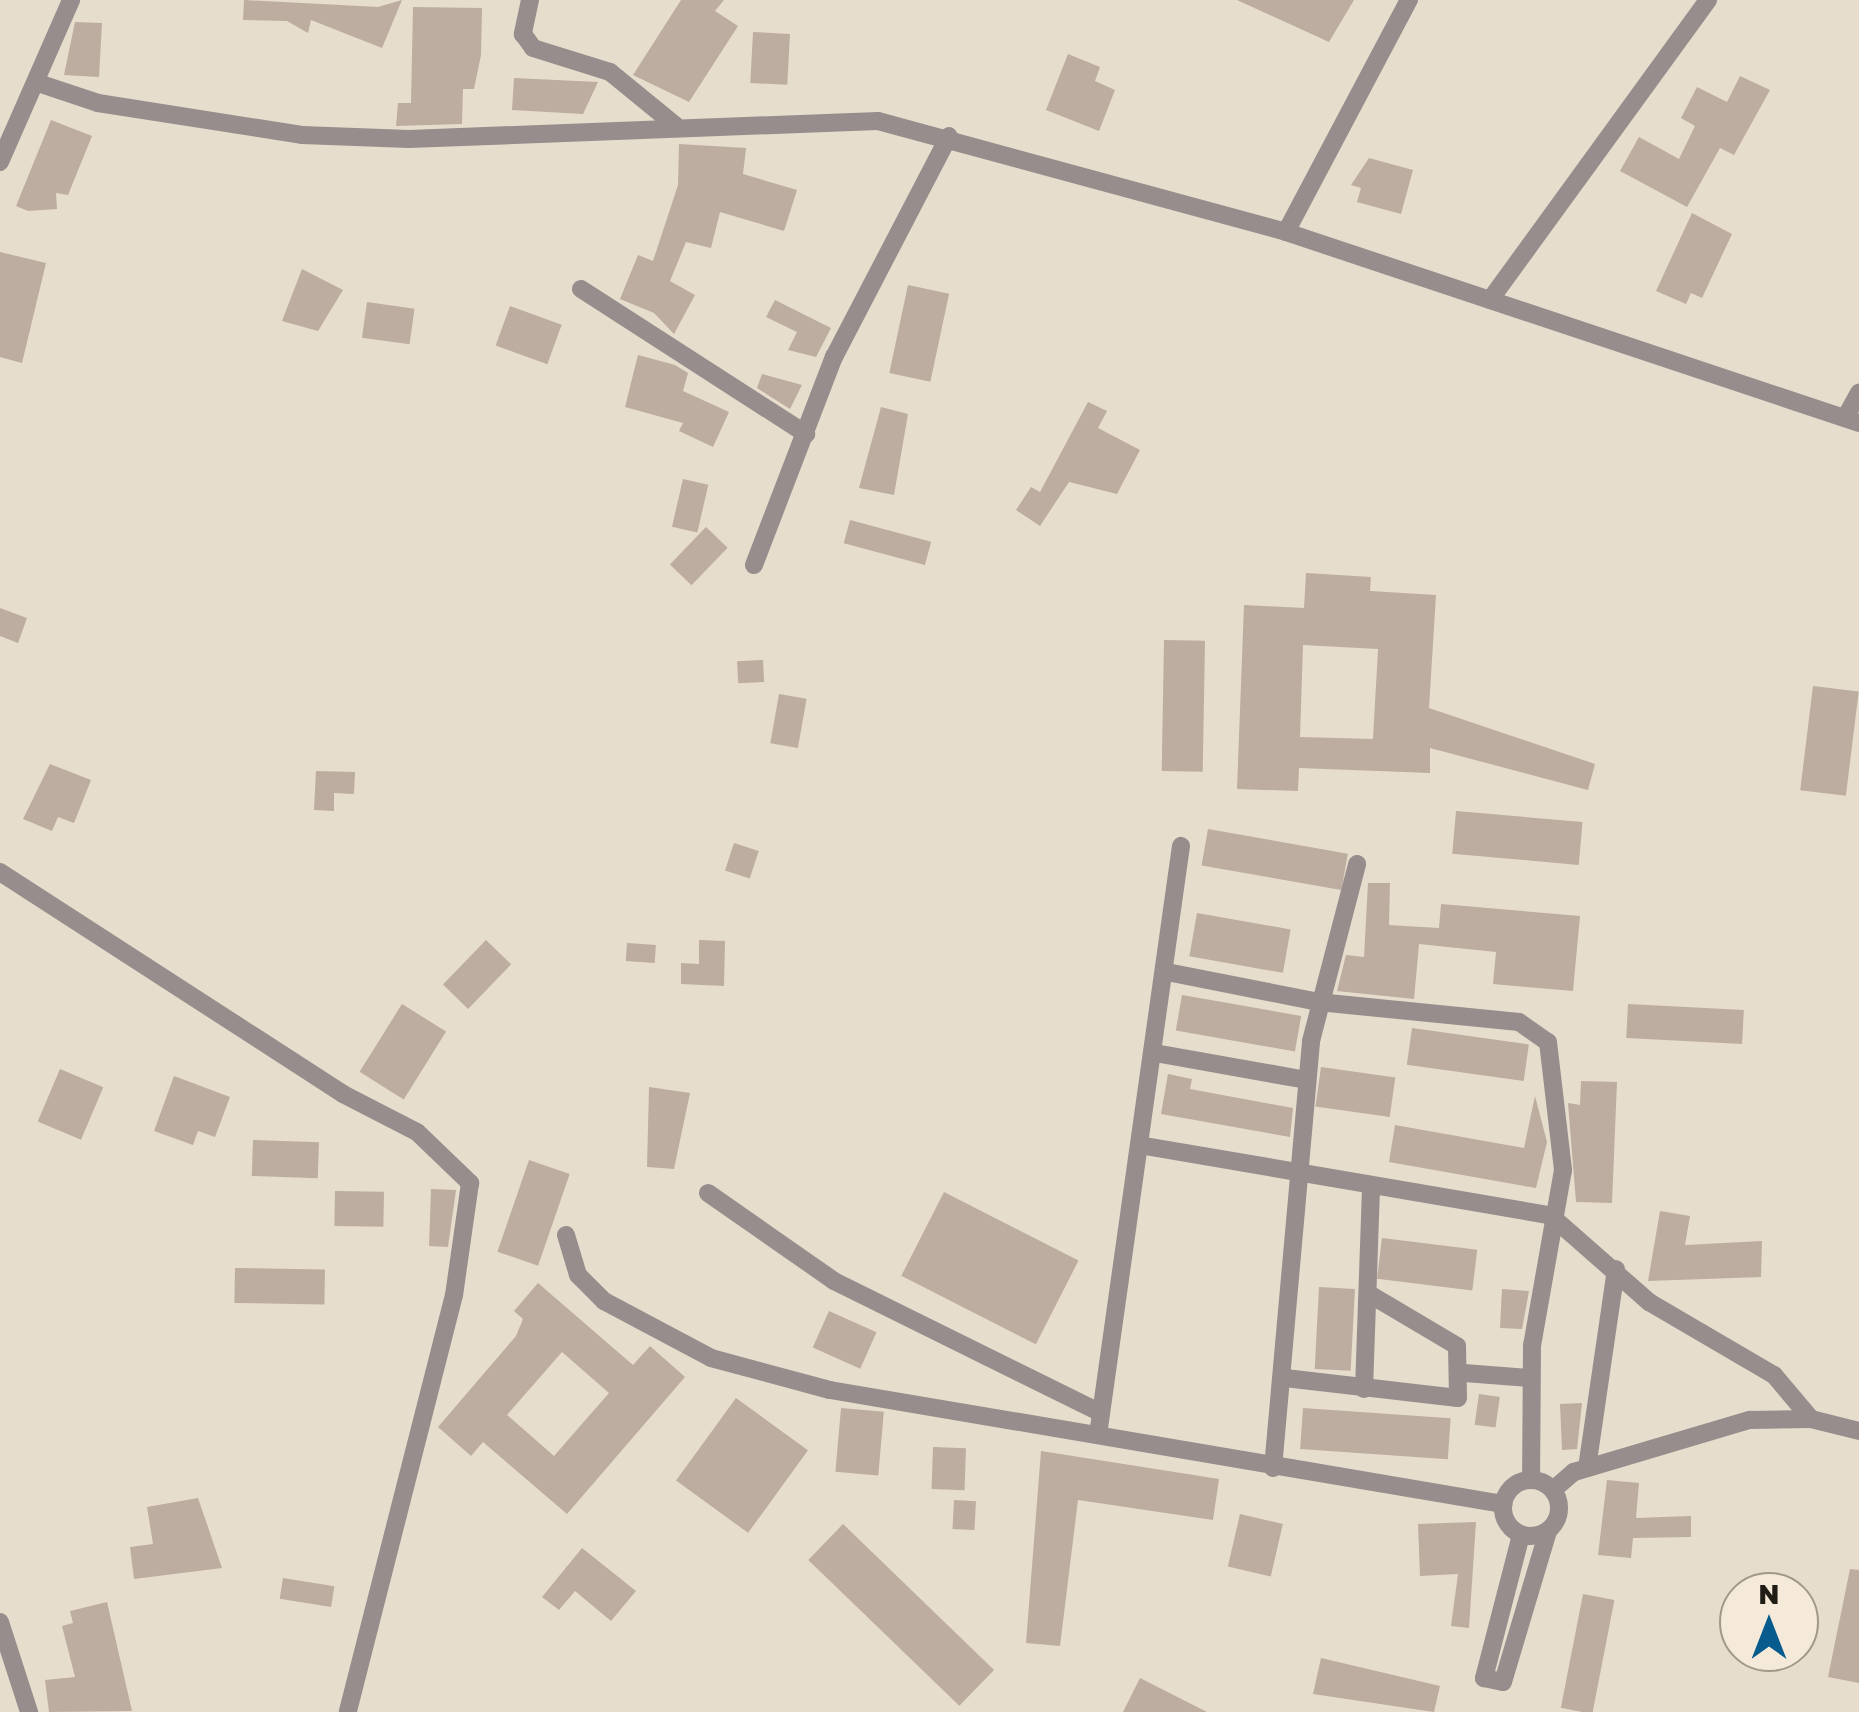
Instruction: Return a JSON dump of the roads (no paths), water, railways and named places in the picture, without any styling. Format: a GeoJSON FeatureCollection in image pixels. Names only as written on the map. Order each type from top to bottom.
{"type":"FeatureCollection","features":[{"type":"Feature","properties":{"kind":"street"},"geometry":{"type":"LineString","coordinates":[[0,162],[38,82],[69,0]]}},
{"type":"Feature","properties":{"kind":"street"},"geometry":{"type":"LineString","coordinates":[[530,0],[524,34],[533,48],[610,72],[676,126]]}},
{"type":"Feature","properties":{"kind":"street"},"geometry":{"type":"LineString","coordinates":[[1286,232],[1408,0]]}},
{"type":"Feature","properties":{"kind":"street"},"geometry":{"type":"LineString","coordinates":[[1490,300],[1708,0]]}},
{"type":"Feature","properties":{"kind":"street"},"geometry":{"type":"LineString","coordinates":[[38,82],[98,102],[302,134],[409,139],[878,121],[949,136],[1286,232],[1852,420],[1859,393]]}},
{"type":"Feature","properties":{"kind":"street"},"geometry":{"type":"LineString","coordinates":[[754,565],[834,358],[949,136]]}},
{"type":"Feature","properties":{"kind":"street"},"geometry":{"type":"LineString","coordinates":[[580,289],[806,434]]}},
{"type":"Feature","properties":{"kind":"street"},"geometry":{"type":"LineString","coordinates":[[1098,1435],[1168,972],[1182,846]]}},
{"type":"Feature","properties":{"kind":"street"},"geometry":{"type":"LineString","coordinates":[[1272,1468],[1306,1175],[1307,1080],[1318,1002],[1356,864]]}},
{"type":"Feature","properties":{"kind":"street"},"geometry":{"type":"LineString","coordinates":[[0,872],[342,1094],[417,1132],[470,1184],[454,1294],[348,1712]]}},
{"type":"Feature","properties":{"kind":"street"},"geometry":{"type":"LineString","coordinates":[[1168,972],[1318,1002],[1538,1030],[1556,1070],[1564,1131],[1530,1378],[1531,1480]]}},
{"type":"Feature","properties":{"kind":"street"},"geometry":{"type":"LineString","coordinates":[[1155,1053],[1307,1080]]}},
{"type":"Feature","properties":{"kind":"street"},"geometry":{"type":"LineString","coordinates":[[1139,1145],[1371,1190],[1550,1215],[1616,1269],[1649,1302],[1774,1376],[1811,1419]]}},
{"type":"Feature","properties":{"kind":"street"},"geometry":{"type":"LineString","coordinates":[[1364,1389],[1371,1190]]}},
{"type":"Feature","properties":{"kind":"street"},"geometry":{"type":"LineString","coordinates":[[708,1193],[834,1281],[1101,1413]]}},
{"type":"Feature","properties":{"kind":"street"},"geometry":{"type":"LineString","coordinates":[[566,1236],[578,1274],[604,1301],[712,1358],[830,1390],[1272,1468],[1503,1504]]}},
{"type":"Feature","properties":{"kind":"street"},"geometry":{"type":"LineString","coordinates":[[1587,1468],[1616,1269]]}},
{"type":"Feature","properties":{"kind":"street"},"geometry":{"type":"LineString","coordinates":[[1284,1378],[1454,1401],[1464,1373],[1445,1334],[1368,1294]]}},
{"type":"Feature","properties":{"kind":"street"},"geometry":{"type":"LineString","coordinates":[[1464,1373],[1530,1378]]}},
{"type":"Feature","properties":{"kind":"street"},"geometry":{"type":"LineString","coordinates":[[1553,1490],[1587,1468],[1750,1420],[1811,1419],[1859,1431]]}},
{"type":"Feature","properties":{"kind":"street"},"geometry":{"type":"LineString","coordinates":[[1531,1480],[1553,1490],[1560,1507],[1493,1680],[1520,1534],[1503,1504],[1511,1488],[1531,1480]]}},
{"type":"Feature","properties":{"kind":"street"},"geometry":{"type":"LineString","coordinates":[[1520,1534],[1548,1531]]}},
{"type":"Feature","properties":{"kind":"street"},"geometry":{"type":"LineString","coordinates":[[0,1622],[29,1712]]}}]}
